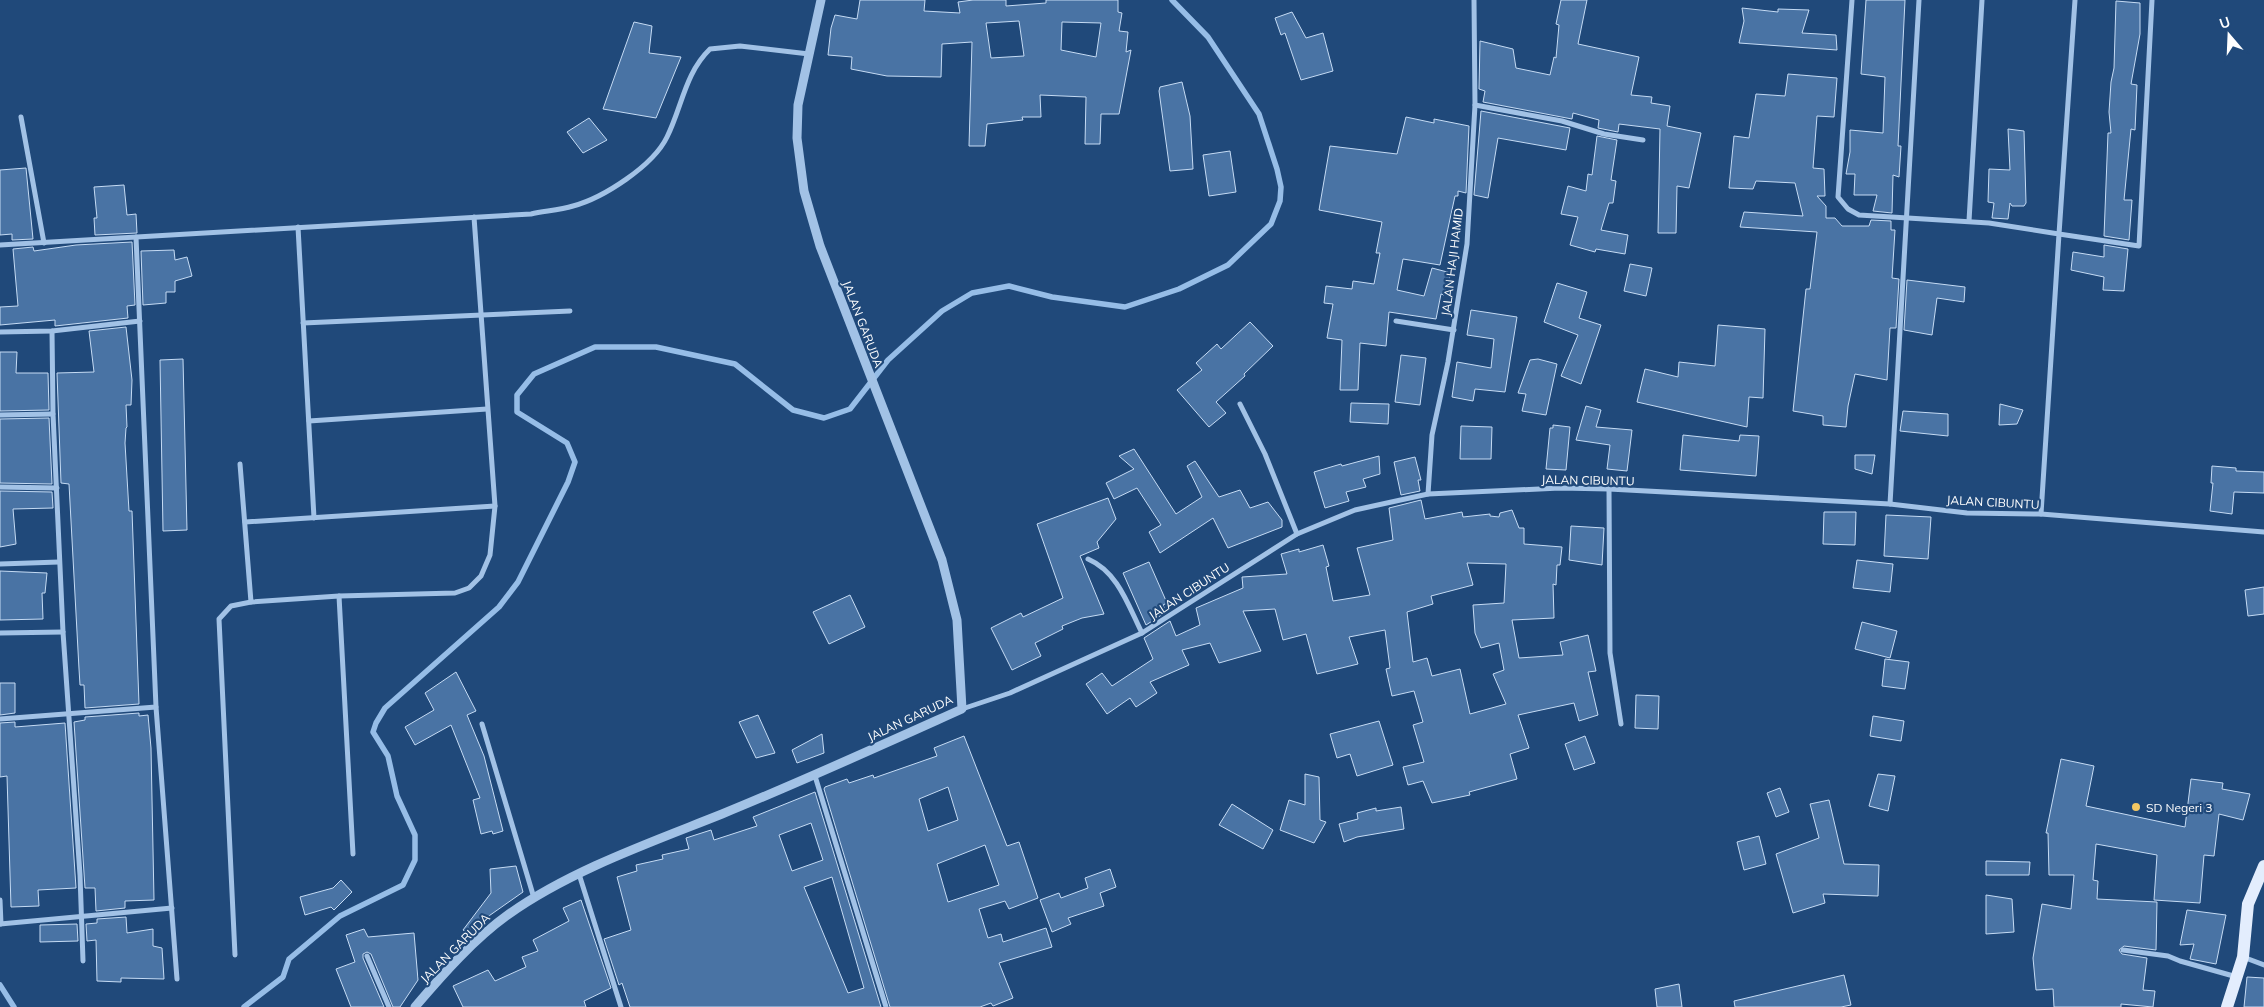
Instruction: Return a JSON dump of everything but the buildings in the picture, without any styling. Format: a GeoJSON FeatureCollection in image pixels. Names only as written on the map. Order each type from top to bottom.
{"type":"FeatureCollection","features":[{"type":"Feature","properties":{"kind":"main road"},"geometry":{"type":"LineString","coordinates":[[2227,1007],[2243,957],[2248,904],[2264,866]]}},
{"type":"Feature","properties":{"kind":"street","name":"JALAN GARUDA"},"geometry":{"type":"LineString","coordinates":[[415,1007],[441,977],[480,938],[509,914],[579,874],[815,776],[962,709],[959,642],[949,584],[820,246],[804,191],[797,138],[798,105],[821,0]]}},
{"type":"Feature","properties":{"kind":"street","name":"JALAN HAJI HAMID"},"geometry":{"type":"LineString","coordinates":[[1428,494],[1432,435],[1454,330],[1467,244],[1475,105],[1474,0]]}},
{"type":"Feature","properties":{"kind":"street"},"geometry":{"type":"LineString","coordinates":[[1852,0],[1838,197],[1848,209],[1859,215],[1969,221],[2018,226],[2139,246],[2152,0]]}},
{"type":"Feature","properties":{"kind":"street"},"geometry":{"type":"LineString","coordinates":[[1890,504],[1919,0]]}},
{"type":"Feature","properties":{"kind":"street"},"geometry":{"type":"LineString","coordinates":[[1969,221],[1982,0]]}},
{"type":"Feature","properties":{"kind":"street"},"geometry":{"type":"LineString","coordinates":[[2041,514],[2075,0]]}},
{"type":"Feature","properties":{"kind":"street"},"geometry":{"type":"LineString","coordinates":[[0,245],[532,214],[572,206],[592,199],[634,172],[652,156],[666,138],[694,68],[710,49],[740,46],[810,54]]}},
{"type":"Feature","properties":{"kind":"street"},"geometry":{"type":"LineString","coordinates":[[1475,105],[1562,121],[1604,134],[1644,140]]}},
{"type":"Feature","properties":{"kind":"street"},"geometry":{"type":"LineString","coordinates":[[21,117],[44,243]]}},
{"type":"Feature","properties":{"kind":"street"},"geometry":{"type":"LineString","coordinates":[[235,955],[220,619],[231,606],[251,602],[339,596],[456,593],[469,588],[481,576],[490,555],[495,506],[474,217]]}},
{"type":"Feature","properties":{"kind":"street"},"geometry":{"type":"LineString","coordinates":[[298,227],[314,518]]}},
{"type":"Feature","properties":{"kind":"street"},"geometry":{"type":"LineString","coordinates":[[136,237],[156,707],[177,979]]}},
{"type":"Feature","properties":{"kind":"street"},"geometry":{"type":"LineString","coordinates":[[303,322],[570,311]]}},
{"type":"Feature","properties":{"kind":"street"},"geometry":{"type":"LineString","coordinates":[[1396,321],[1454,330]]}},
{"type":"Feature","properties":{"kind":"street"},"geometry":{"type":"LineString","coordinates":[[0,332],[52,331],[140,322]]}},
{"type":"Feature","properties":{"kind":"street"},"geometry":{"type":"LineString","coordinates":[[52,331],[53,414],[59,562],[82,918],[83,962]]}},
{"type":"Feature","properties":{"kind":"street"},"geometry":{"type":"LineString","coordinates":[[1240,404],[1265,454],[1297,534]]}},
{"type":"Feature","properties":{"kind":"street"},"geometry":{"type":"LineString","coordinates":[[309,421],[487,408]]}},
{"type":"Feature","properties":{"kind":"street"},"geometry":{"type":"LineString","coordinates":[[0,415],[53,414]]}},
{"type":"Feature","properties":{"kind":"street"},"geometry":{"type":"LineString","coordinates":[[240,464],[251,602]]}},
{"type":"Feature","properties":{"kind":"street"},"geometry":{"type":"LineString","coordinates":[[0,487],[57,488]]}},
{"type":"Feature","properties":{"kind":"street","name":"JALAN CIBUNTU"},"geometry":{"type":"LineString","coordinates":[[962,709],[1010,693],[1142,633],[1297,534],[1355,510],[1428,494],[1560,488],[1609,489],[1890,504],[1967,512],[2041,514],[2264,532]]}},
{"type":"Feature","properties":{"kind":"street"},"geometry":{"type":"LineString","coordinates":[[1609,489],[1610,653],[1621,724]]}},
{"type":"Feature","properties":{"kind":"street"},"geometry":{"type":"LineString","coordinates":[[244,522],[495,506]]}},
{"type":"Feature","properties":{"kind":"street"},"geometry":{"type":"LineString","coordinates":[[1088,559],[1100,564],[1115,581],[1142,633]]}},
{"type":"Feature","properties":{"kind":"street"},"geometry":{"type":"LineString","coordinates":[[0,564],[59,562]]}},
{"type":"Feature","properties":{"kind":"street"},"geometry":{"type":"LineString","coordinates":[[339,596],[353,854]]}},
{"type":"Feature","properties":{"kind":"street"},"geometry":{"type":"LineString","coordinates":[[0,634],[63,632]]}},
{"type":"Feature","properties":{"kind":"street"},"geometry":{"type":"LineString","coordinates":[[0,719],[156,707]]}},
{"type":"Feature","properties":{"kind":"street"},"geometry":{"type":"LineString","coordinates":[[482,724],[535,898]]}},
{"type":"Feature","properties":{"kind":"street"},"geometry":{"type":"LineString","coordinates":[[815,776],[886,1007]]}},
{"type":"Feature","properties":{"kind":"street"},"geometry":{"type":"LineString","coordinates":[[579,874],[621,1007]]}},
{"type":"Feature","properties":{"kind":"street"},"geometry":{"type":"LineString","coordinates":[[0,900],[1,924],[82,918],[172,908]]}},
{"type":"Feature","properties":{"kind":"street"},"geometry":{"type":"LineString","coordinates":[[2123,950],[2168,956],[2238,977]]}},
{"type":"Feature","properties":{"kind":"street"},"geometry":{"type":"LineString","coordinates":[[367,956],[389,1007]]}},
{"type":"Feature","properties":{"kind":"street"},"geometry":{"type":"LineString","coordinates":[[2243,957],[2264,965]]}},
{"type":"Feature","properties":{"kind":"waterway"},"geometry":{"type":"LineString","coordinates":[[244,1007],[283,977],[289,959],[340,916],[403,885],[415,860],[415,835],[397,796],[388,756],[373,732],[385,708],[499,607],[518,582],[568,482],[575,462],[567,443],[517,412],[517,395],[534,374],[595,347],[656,347],[735,364],[793,410],[824,418],[850,409],[888,360],[942,311],[972,293],[1009,286],[1052,297],[1125,307],[1179,289],[1228,265],[1271,224],[1280,201],[1281,187],[1259,114],[1208,37],[1172,0]]}},
{"type":"Feature","properties":{"kind":"waterway"},"geometry":{"type":"LineString","coordinates":[[0,985],[14,1007]]}},
{"type":"Feature","properties":{"kind":"place","name":"SD Negeri 3"},"geometry":{"type":"Point","coordinates":[2136,807]}}]}
